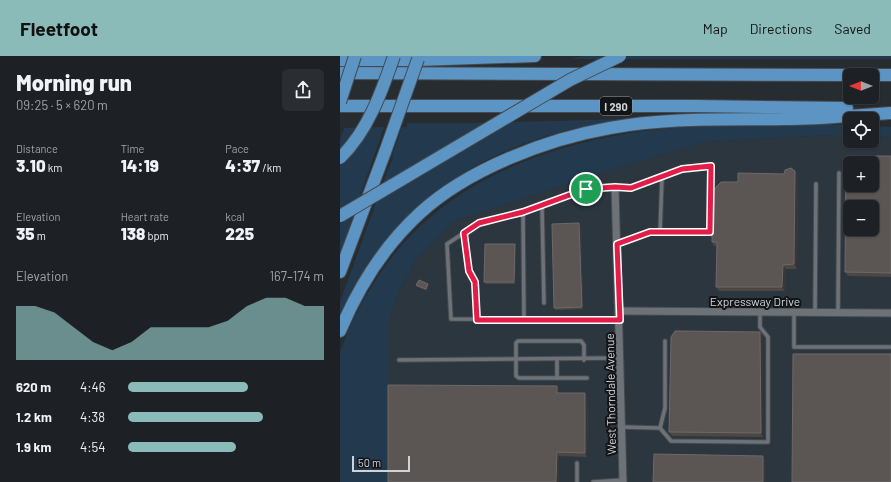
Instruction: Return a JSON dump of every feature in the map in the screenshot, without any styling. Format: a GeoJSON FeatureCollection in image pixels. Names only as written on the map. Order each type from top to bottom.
{"type":"FeatureCollection","features":[{"type":"Feature","properties":{"kind":"highway"},"geometry":{"type":"LineString","coordinates":[[340,104],[356,56]]}},
{"type":"Feature","properties":{"kind":"highway"},"geometry":{"type":"LineString","coordinates":[[340,151],[362,120],[372,101],[388,56]]}},
{"type":"Feature","properties":{"kind":"highway"},"geometry":{"type":"LineString","coordinates":[[340,158],[366,122],[383,86],[394,56]]}},
{"type":"Feature","properties":{"kind":"highway"},"geometry":{"type":"LineString","coordinates":[[340,272],[385,152],[418,56]]}},
{"type":"Feature","properties":{"kind":"highway"},"geometry":{"type":"LineString","coordinates":[[340,60],[418,60],[534,56]]}},
{"type":"Feature","properties":{"kind":"highway"},"geometry":{"type":"LineString","coordinates":[[340,216],[570,80],[620,56]]}},
{"type":"Feature","properties":{"kind":"highway"},"geometry":{"type":"LineString","coordinates":[[340,73],[843,75]]}},
{"type":"Feature","properties":{"kind":"highway"},"geometry":{"type":"LineString","coordinates":[[879,75],[891,75]]}},
{"type":"Feature","properties":{"kind":"highway","name":"I 290"},"geometry":{"type":"LineString","coordinates":[[340,104],[449,106],[695,106],[891,109]]}},
{"type":"Feature","properties":{"kind":"highway"},"geometry":{"type":"LineString","coordinates":[[340,111],[449,106]]}},
{"type":"Feature","properties":{"kind":"highway"},"geometry":{"type":"LineString","coordinates":[[340,332],[345,319],[369,274],[397,238],[420,213],[451,190],[493,166],[530,150],[575,135],[647,123],[718,119],[788,119],[891,113]]}},
{"type":"Feature","properties":{"kind":"street","name":"West Thorndale Avenue"},"geometry":{"type":"LineString","coordinates":[[615,187],[620,320],[623,481]]}},
{"type":"Feature","properties":{"kind":"street","name":"Expressway Drive"},"geometry":{"type":"LineString","coordinates":[[619,311],[891,313]]}},
{"type":"Feature","properties":{"kind":"lane"},"geometry":{"type":"LineString","coordinates":[[617,244],[650,232],[710,232],[711,166],[682,169],[631,188],[615,187],[586,189],[523,212],[479,223],[448,244],[451,319],[620,320]]}},
{"type":"Feature","properties":{"kind":"lane"},"geometry":{"type":"LineString","coordinates":[[838,312],[839,173]]}},
{"type":"Feature","properties":{"kind":"lane"},"geometry":{"type":"LineString","coordinates":[[660,232],[662,177]]}},
{"type":"Feature","properties":{"kind":"lane"},"geometry":{"type":"LineString","coordinates":[[815,312],[816,184]]}},
{"type":"Feature","properties":{"kind":"lane"},"geometry":{"type":"LineString","coordinates":[[542,205],[544,303]]}},
{"type":"Feature","properties":{"kind":"lane"},"geometry":{"type":"LineString","coordinates":[[523,212],[524,320]]}},
{"type":"Feature","properties":{"kind":"lane"},"geometry":{"type":"LineString","coordinates":[[464,233],[469,271],[475,282],[477,320]]}},
{"type":"Feature","properties":{"kind":"lane"},"geometry":{"type":"LineString","coordinates":[[621,427],[660,428],[671,441],[768,442],[768,337],[760,327],[760,312]]}},
{"type":"Feature","properties":{"kind":"lane"},"geometry":{"type":"LineString","coordinates":[[794,312],[794,347],[890,347]]}},
{"type":"Feature","properties":{"kind":"lane"},"geometry":{"type":"LineString","coordinates":[[584,360],[584,345],[581,342],[518,341],[516,343],[516,376],[519,378],[587,378]]}},
{"type":"Feature","properties":{"kind":"lane"},"geometry":{"type":"LineString","coordinates":[[660,428],[665,408],[666,341]]}},
{"type":"Feature","properties":{"kind":"lane"},"geometry":{"type":"LineString","coordinates":[[399,360],[584,360],[620,358]]}},
{"type":"Feature","properties":{"kind":"lane"},"geometry":{"type":"LineString","coordinates":[[557,360],[557,378]]}},
{"type":"Feature","properties":{"kind":"lane"},"geometry":{"type":"LineString","coordinates":[[577,463],[577,482]]}},
{"type":"Feature","properties":{"kind":"lane"},"geometry":{"type":"LineString","coordinates":[[593,482],[623,481]]}},
{"type":"Feature","properties":{"kind":"shaded area"},"geometry":{"type":"Polygon","coordinates":[[[583,56],[891,56],[891,59],[571,59],[583,56]]]}},
{"type":"Feature","properties":{"kind":"shaded area"},"geometry":{"type":"Polygon","coordinates":[[[627,119],[573,129],[535,140],[499,154],[465,172],[434,194],[406,219],[381,248],[359,280],[340,315],[340,302],[393,158],[392,156],[402,127],[407,127],[407,123],[481,123],[627,119]]]}},
{"type":"Feature","properties":{"kind":"shaded area"},"geometry":{"type":"Polygon","coordinates":[[[723,125],[843,125],[843,135],[705,142],[631,164],[454,221],[417,258],[400,289],[388,322],[388,482],[340,482],[341,349],[356,314],[378,277],[403,244],[433,215],[466,191],[502,171],[540,155],[580,143],[621,135],[682,127],[723,125]]]}},
{"type":"Feature","properties":{"kind":"shaded area"},"geometry":{"type":"Polygon","coordinates":[[[879,126],[891,127],[891,137],[879,136],[879,126]]]}},
{"type":"Feature","properties":{"kind":"shaded area"},"geometry":{"type":"Polygon","coordinates":[[[384,127],[340,254],[340,140],[344,128],[384,127]]]}},
{"type":"Feature","properties":{"kind":"shaded area"},"geometry":{"type":"Polygon","coordinates":[[[843,135],[843,148],[879,148],[879,136],[891,137],[891,482],[388,482],[388,322],[400,289],[417,258],[454,221],[631,164],[705,142],[843,135]]]}},
{"type":"Feature","properties":{"kind":"building"},"geometry":{"type":"Polygon","coordinates":[[[879,156],[891,156],[891,273],[845,272],[845,236],[879,236],[879,200],[846,200],[846,192],[879,192],[879,156]]]}},
{"type":"Feature","properties":{"kind":"building"},"geometry":{"type":"Polygon","coordinates":[[[791,168],[795,171],[794,264],[783,265],[782,287],[716,287],[717,242],[712,242],[712,194],[716,187],[721,182],[738,182],[738,173],[784,174],[785,170],[791,168]]]}},
{"type":"Feature","properties":{"kind":"building"},"geometry":{"type":"Polygon","coordinates":[[[579,223],[582,307],[554,308],[552,224],[579,223]]]}},
{"type":"Feature","properties":{"kind":"building"},"geometry":{"type":"Polygon","coordinates":[[[485,244],[515,244],[514,282],[484,282],[485,244]]]}},
{"type":"Feature","properties":{"kind":"building"},"geometry":{"type":"Polygon","coordinates":[[[419,280],[428,284],[426,289],[416,285],[419,280]]]}},
{"type":"Feature","properties":{"kind":"building"},"geometry":{"type":"Polygon","coordinates":[[[675,331],[760,332],[761,433],[669,432],[671,337],[675,331]]]}},
{"type":"Feature","properties":{"kind":"building"},"geometry":{"type":"Polygon","coordinates":[[[793,354],[891,354],[891,482],[792,482],[793,354]]]}},
{"type":"Feature","properties":{"kind":"building"},"geometry":{"type":"Polygon","coordinates":[[[388,385],[557,386],[557,393],[585,393],[585,453],[557,452],[556,482],[388,482],[388,385]]]}},
{"type":"Feature","properties":{"kind":"building"},"geometry":{"type":"Polygon","coordinates":[[[654,454],[763,456],[763,482],[653,482],[654,454]]]}},
{"type":"Feature","properties":{"kind":"route"},"geometry":{"type":"LineString","coordinates":[[711,166],[710,232],[650,232],[617,244],[620,320],[477,320],[475,282],[469,271],[464,233],[479,223],[523,212],[586,189],[615,187],[631,188],[682,169],[711,166]]}}]}
